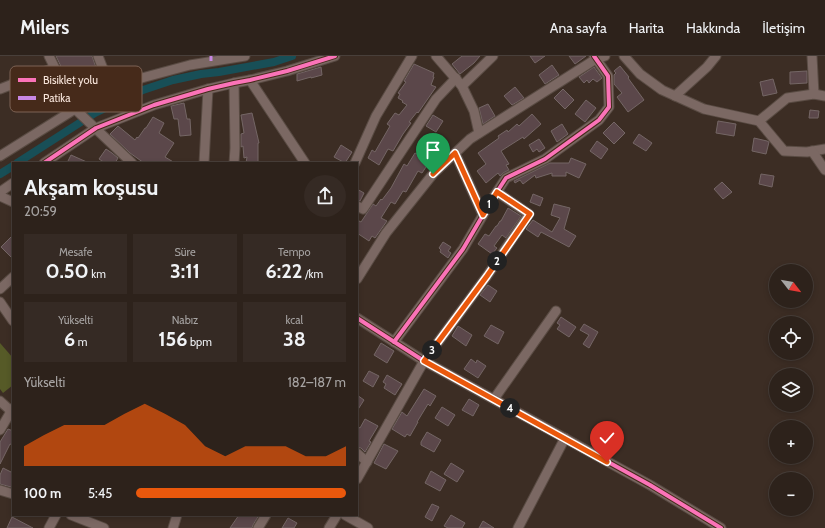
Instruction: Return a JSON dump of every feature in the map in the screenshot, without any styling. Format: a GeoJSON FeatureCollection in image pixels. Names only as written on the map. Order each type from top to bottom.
{"type":"FeatureCollection","features":[{"type":"Feature","properties":{"kind":"street"},"geometry":{"type":"LineString","coordinates":[[49,56],[53,66]]}},
{"type":"Feature","properties":{"kind":"street"},"geometry":{"type":"LineString","coordinates":[[98,56],[102,66]]}},
{"type":"Feature","properties":{"kind":"street"},"geometry":{"type":"LineString","coordinates":[[142,78],[190,61],[210,61],[245,56]]}},
{"type":"Feature","properties":{"kind":"street"},"geometry":{"type":"LineString","coordinates":[[142,110],[208,89],[287,71],[335,56]]}},
{"type":"Feature","properties":{"kind":"street"},"geometry":{"type":"LineString","coordinates":[[355,162],[376,116],[412,56]]}},
{"type":"Feature","properties":{"kind":"street"},"geometry":{"type":"LineString","coordinates":[[436,56],[462,86],[474,111],[479,133]]}},
{"type":"Feature","properties":{"kind":"street"},"geometry":{"type":"LineString","coordinates":[[462,86],[493,56]]}},
{"type":"Feature","properties":{"kind":"street"},"geometry":{"type":"LineString","coordinates":[[624,56],[640,74],[662,90],[704,109],[759,121],[784,151],[807,152],[825,149]]}},
{"type":"Feature","properties":{"kind":"street"},"geometry":{"type":"LineString","coordinates":[[675,96],[707,67],[716,56]]}},
{"type":"Feature","properties":{"kind":"street"},"geometry":{"type":"LineString","coordinates":[[812,56],[814,94]]}},
{"type":"Feature","properties":{"kind":"street"},"geometry":{"type":"LineString","coordinates":[[358,277],[386,233],[433,174],[470,139],[599,57],[608,76],[609,107],[599,120],[545,159],[506,178],[463,249],[394,342]]}},
{"type":"Feature","properties":{"kind":"street"},"geometry":{"type":"LineString","coordinates":[[358,207],[362,209],[436,99],[456,78]]}},
{"type":"Feature","properties":{"kind":"street"},"geometry":{"type":"LineString","coordinates":[[250,80],[304,162]]}},
{"type":"Feature","properties":{"kind":"street"},"geometry":{"type":"LineString","coordinates":[[234,83],[234,162]]}},
{"type":"Feature","properties":{"kind":"street"},"geometry":{"type":"LineString","coordinates":[[0,89],[10,85]]}},
{"type":"Feature","properties":{"kind":"street"},"geometry":{"type":"LineString","coordinates":[[204,162],[208,89]]}},
{"type":"Feature","properties":{"kind":"street"},"geometry":{"type":"LineString","coordinates":[[759,121],[787,98],[814,94],[825,96]]}},
{"type":"Feature","properties":{"kind":"street"},"geometry":{"type":"LineString","coordinates":[[0,156],[70,112]]}},
{"type":"Feature","properties":{"kind":"street"},"geometry":{"type":"LineString","coordinates":[[78,112],[131,162]]}},
{"type":"Feature","properties":{"kind":"street"},"geometry":{"type":"LineString","coordinates":[[45,162],[96,128],[136,112]]}},
{"type":"Feature","properties":{"kind":"street"},"geometry":{"type":"LineString","coordinates":[[812,151],[825,170]]}},
{"type":"Feature","properties":{"kind":"street"},"geometry":{"type":"LineString","coordinates":[[455,153],[483,215]]}},
{"type":"Feature","properties":{"kind":"street"},"geometry":{"type":"LineString","coordinates":[[0,192],[12,185]]}},
{"type":"Feature","properties":{"kind":"street"},"geometry":{"type":"LineString","coordinates":[[358,478],[424,361],[487,276],[530,214],[497,192]]}},
{"type":"Feature","properties":{"kind":"street"},"geometry":{"type":"LineString","coordinates":[[0,196],[12,202]]}},
{"type":"Feature","properties":{"kind":"street"},"geometry":{"type":"LineString","coordinates":[[0,290],[12,278]]}},
{"type":"Feature","properties":{"kind":"street"},"geometry":{"type":"LineString","coordinates":[[0,302],[12,320]]}},
{"type":"Feature","properties":{"kind":"street"},"geometry":{"type":"LineString","coordinates":[[494,399],[556,311]]}},
{"type":"Feature","properties":{"kind":"street"},"geometry":{"type":"LineString","coordinates":[[358,319],[424,361],[650,485],[721,528]]}},
{"type":"Feature","properties":{"kind":"street"},"geometry":{"type":"LineString","coordinates":[[0,401],[12,411],[0,430]]}},
{"type":"Feature","properties":{"kind":"street"},"geometry":{"type":"LineString","coordinates":[[518,528],[565,438]]}},
{"type":"Feature","properties":{"kind":"street"},"geometry":{"type":"LineString","coordinates":[[358,454],[367,462]]}},
{"type":"Feature","properties":{"kind":"street"},"geometry":{"type":"LineString","coordinates":[[0,490],[12,494]]}},
{"type":"Feature","properties":{"kind":"street"},"geometry":{"type":"LineString","coordinates":[[49,528],[55,516]]}},
{"type":"Feature","properties":{"kind":"street"},"geometry":{"type":"LineString","coordinates":[[74,516],[104,528]]}},
{"type":"Feature","properties":{"kind":"street"},"geometry":{"type":"LineString","coordinates":[[174,528],[176,516]]}},
{"type":"Feature","properties":{"kind":"street"},"geometry":{"type":"LineString","coordinates":[[258,528],[265,516]]}},
{"type":"Feature","properties":{"kind":"street"},"geometry":{"type":"LineString","coordinates":[[329,528],[336,516]]}},
{"type":"Feature","properties":{"kind":"street"},"geometry":{"type":"LineString","coordinates":[[347,516],[368,528]]}},
{"type":"Feature","properties":{"kind":"green space"},"geometry":{"type":"Polygon","coordinates":[[[0,343],[12,357],[12,386],[3,393],[0,389],[0,343]]]}},
{"type":"Feature","properties":{"kind":"building"},"geometry":{"type":"Polygon","coordinates":[[[56,56],[92,56],[95,66],[61,66],[56,56]]]}},
{"type":"Feature","properties":{"kind":"building"},"geometry":{"type":"Polygon","coordinates":[[[462,56],[480,56],[460,74],[452,64],[462,56]]]}},
{"type":"Feature","properties":{"kind":"building"},"geometry":{"type":"Polygon","coordinates":[[[530,56],[545,56],[535,63],[530,56]]]}},
{"type":"Feature","properties":{"kind":"building"},"geometry":{"type":"Polygon","coordinates":[[[569,56],[586,56],[575,64],[569,56]]]}},
{"type":"Feature","properties":{"kind":"building"},"geometry":{"type":"Polygon","coordinates":[[[414,64],[434,73],[431,85],[436,87],[418,113],[417,112],[409,122],[411,123],[393,151],[388,149],[379,165],[368,158],[372,150],[375,152],[390,126],[387,124],[395,113],[399,115],[407,105],[398,98],[400,94],[398,93],[406,82],[404,81],[414,64]]]}},
{"type":"Feature","properties":{"kind":"building"},"geometry":{"type":"Polygon","coordinates":[[[552,65],[559,75],[545,84],[539,75],[552,65]]]}},
{"type":"Feature","properties":{"kind":"building"},"geometry":{"type":"Polygon","coordinates":[[[620,66],[644,100],[628,112],[617,97],[622,93],[614,84],[614,75],[616,73],[614,71],[620,66]]]}},
{"type":"Feature","properties":{"kind":"building"},"geometry":{"type":"Polygon","coordinates":[[[321,67],[322,75],[297,81],[297,74],[321,67]]]}},
{"type":"Feature","properties":{"kind":"building"},"geometry":{"type":"Polygon","coordinates":[[[594,67],[602,78],[597,82],[593,79],[589,83],[587,80],[584,83],[579,77],[594,67]]]}},
{"type":"Feature","properties":{"kind":"building"},"geometry":{"type":"Polygon","coordinates":[[[807,71],[807,83],[790,84],[790,72],[807,71]]]}},
{"type":"Feature","properties":{"kind":"building"},"geometry":{"type":"Polygon","coordinates":[[[773,79],[777,93],[763,96],[760,82],[773,79]]]}},
{"type":"Feature","properties":{"kind":"building"},"geometry":{"type":"Polygon","coordinates":[[[515,87],[524,98],[512,105],[504,96],[515,87]]]}},
{"type":"Feature","properties":{"kind":"building"},"geometry":{"type":"Polygon","coordinates":[[[563,89],[574,100],[565,109],[554,98],[563,89]]]}},
{"type":"Feature","properties":{"kind":"building"},"geometry":{"type":"Polygon","coordinates":[[[586,100],[596,108],[585,122],[575,114],[586,100]]]}},
{"type":"Feature","properties":{"kind":"building"},"geometry":{"type":"Polygon","coordinates":[[[184,103],[187,119],[190,119],[191,135],[180,136],[178,119],[174,119],[171,106],[184,103]]]}},
{"type":"Feature","properties":{"kind":"building"},"geometry":{"type":"Polygon","coordinates":[[[488,104],[495,116],[483,124],[479,108],[488,104]]]}},
{"type":"Feature","properties":{"kind":"building"},"geometry":{"type":"Polygon","coordinates":[[[810,110],[819,111],[818,118],[809,118],[810,110]]]}},
{"type":"Feature","properties":{"kind":"building"},"geometry":{"type":"Polygon","coordinates":[[[252,113],[259,143],[258,162],[246,162],[247,157],[244,158],[243,146],[241,147],[241,134],[244,133],[241,115],[252,113]]]}},
{"type":"Feature","properties":{"kind":"building"},"geometry":{"type":"Polygon","coordinates":[[[532,114],[541,124],[524,139],[523,137],[501,151],[509,164],[506,165],[509,170],[500,176],[498,173],[486,183],[477,171],[486,164],[478,153],[499,138],[498,136],[507,130],[508,132],[517,124],[519,126],[532,114]]]}},
{"type":"Feature","properties":{"kind":"building"},"geometry":{"type":"Polygon","coordinates":[[[433,115],[443,121],[436,132],[426,126],[433,115]]]}},
{"type":"Feature","properties":{"kind":"building"},"geometry":{"type":"Polygon","coordinates":[[[153,117],[164,123],[159,133],[174,143],[165,157],[173,162],[143,162],[130,153],[110,134],[118,126],[135,140],[146,128],[153,117]]]}},
{"type":"Feature","properties":{"kind":"building"},"geometry":{"type":"Polygon","coordinates":[[[718,121],[736,124],[734,136],[716,133],[718,121]]]}},
{"type":"Feature","properties":{"kind":"building"},"geometry":{"type":"Polygon","coordinates":[[[614,122],[625,133],[614,144],[603,133],[614,122]]]}},
{"type":"Feature","properties":{"kind":"building"},"geometry":{"type":"Polygon","coordinates":[[[562,124],[568,134],[557,142],[551,131],[562,124]]]}},
{"type":"Feature","properties":{"kind":"building"},"geometry":{"type":"Polygon","coordinates":[[[639,134],[652,143],[646,151],[633,143],[639,134]]]}},
{"type":"Feature","properties":{"kind":"building"},"geometry":{"type":"Polygon","coordinates":[[[754,138],[769,142],[766,154],[752,151],[754,138]]]}},
{"type":"Feature","properties":{"kind":"building"},"geometry":{"type":"Polygon","coordinates":[[[539,139],[545,148],[539,152],[537,149],[533,152],[529,145],[539,139]]]}},
{"type":"Feature","properties":{"kind":"building"},"geometry":{"type":"Polygon","coordinates":[[[597,141],[608,149],[601,159],[590,151],[597,141]]]}},
{"type":"Feature","properties":{"kind":"building"},"geometry":{"type":"Polygon","coordinates":[[[423,144],[436,152],[422,173],[418,171],[406,192],[403,191],[395,204],[391,202],[381,218],[387,221],[375,238],[372,236],[369,241],[358,234],[358,220],[361,222],[373,204],[376,206],[381,199],[382,200],[391,188],[404,164],[407,166],[415,153],[417,154],[423,144]]]}},
{"type":"Feature","properties":{"kind":"building"},"geometry":{"type":"Polygon","coordinates":[[[341,145],[352,152],[346,162],[334,157],[341,145]]]}},
{"type":"Feature","properties":{"kind":"building"},"geometry":{"type":"Polygon","coordinates":[[[106,149],[118,158],[116,162],[104,162],[99,159],[106,149]]]}},
{"type":"Feature","properties":{"kind":"building"},"geometry":{"type":"Polygon","coordinates":[[[71,155],[87,162],[68,162],[71,155]]]}},
{"type":"Feature","properties":{"kind":"building"},"geometry":{"type":"Polygon","coordinates":[[[571,158],[586,164],[579,178],[566,172],[566,176],[552,176],[552,173],[536,178],[535,175],[523,184],[520,180],[515,183],[514,181],[550,163],[569,163],[571,158]]]}},
{"type":"Feature","properties":{"kind":"building"},"geometry":{"type":"Polygon","coordinates":[[[761,174],[774,176],[772,187],[759,184],[761,174]]]}},
{"type":"Feature","properties":{"kind":"building"},"geometry":{"type":"Polygon","coordinates":[[[722,182],[732,192],[723,199],[714,189],[722,182]]]}},
{"type":"Feature","properties":{"kind":"building"},"geometry":{"type":"Polygon","coordinates":[[[358,190],[364,193],[360,201],[358,200],[358,190]]]}},
{"type":"Feature","properties":{"kind":"building"},"geometry":{"type":"Polygon","coordinates":[[[533,194],[543,198],[540,206],[530,202],[533,194]]]}},
{"type":"Feature","properties":{"kind":"building"},"geometry":{"type":"Polygon","coordinates":[[[554,204],[570,208],[564,229],[576,236],[569,247],[541,232],[538,237],[526,229],[533,220],[552,232],[560,218],[551,215],[554,204]]]}},
{"type":"Feature","properties":{"kind":"building"},"geometry":{"type":"Polygon","coordinates":[[[508,208],[521,216],[506,238],[502,235],[494,246],[497,248],[492,254],[478,244],[485,234],[489,236],[501,221],[508,208]]]}},
{"type":"Feature","properties":{"kind":"building"},"geometry":{"type":"Polygon","coordinates":[[[12,236],[12,258],[1,247],[12,236]]]}},
{"type":"Feature","properties":{"kind":"building"},"geometry":{"type":"Polygon","coordinates":[[[443,242],[451,247],[448,251],[451,253],[448,258],[440,252],[441,250],[439,248],[443,242]]]}},
{"type":"Feature","properties":{"kind":"building"},"geometry":{"type":"Polygon","coordinates":[[[488,285],[497,291],[490,302],[480,295],[488,285]]]}},
{"type":"Feature","properties":{"kind":"building"},"geometry":{"type":"Polygon","coordinates":[[[561,317],[576,327],[569,337],[557,329],[560,325],[557,323],[561,317]]]}},
{"type":"Feature","properties":{"kind":"building"},"geometry":{"type":"Polygon","coordinates":[[[584,324],[598,332],[589,348],[583,344],[589,335],[580,330],[584,324]]]}},
{"type":"Feature","properties":{"kind":"building"},"geometry":{"type":"Polygon","coordinates":[[[491,325],[504,332],[498,344],[484,336],[491,325]]]}},
{"type":"Feature","properties":{"kind":"building"},"geometry":{"type":"Polygon","coordinates":[[[458,326],[472,335],[466,346],[452,336],[458,326]]]}},
{"type":"Feature","properties":{"kind":"building"},"geometry":{"type":"Polygon","coordinates":[[[381,343],[394,351],[387,363],[374,355],[381,343]]]}},
{"type":"Feature","properties":{"kind":"building"},"geometry":{"type":"Polygon","coordinates":[[[471,359],[476,363],[477,360],[486,366],[478,378],[464,369],[471,359]]]}},
{"type":"Feature","properties":{"kind":"building"},"geometry":{"type":"Polygon","coordinates":[[[369,371],[379,376],[373,387],[363,381],[369,371]]]}},
{"type":"Feature","properties":{"kind":"building"},"geometry":{"type":"Polygon","coordinates":[[[387,375],[402,384],[395,395],[384,388],[386,384],[383,382],[387,375]]]}},
{"type":"Feature","properties":{"kind":"building"},"geometry":{"type":"Polygon","coordinates":[[[424,389],[436,396],[430,406],[428,404],[410,436],[407,434],[405,437],[392,429],[402,412],[407,416],[424,389]]]}},
{"type":"Feature","properties":{"kind":"building"},"geometry":{"type":"Polygon","coordinates":[[[358,396],[364,400],[358,409],[358,396]]]}},
{"type":"Feature","properties":{"kind":"building"},"geometry":{"type":"Polygon","coordinates":[[[469,399],[479,405],[473,416],[462,410],[469,399]]]}},
{"type":"Feature","properties":{"kind":"building"},"geometry":{"type":"Polygon","coordinates":[[[442,407],[455,415],[448,426],[435,418],[442,407]]]}},
{"type":"Feature","properties":{"kind":"building"},"geometry":{"type":"Polygon","coordinates":[[[365,419],[378,426],[369,441],[371,442],[365,452],[358,447],[358,427],[360,428],[365,419]]]}},
{"type":"Feature","properties":{"kind":"building"},"geometry":{"type":"Polygon","coordinates":[[[8,429],[12,431],[12,445],[10,444],[0,464],[0,442],[8,429]]]}},
{"type":"Feature","properties":{"kind":"building"},"geometry":{"type":"Polygon","coordinates":[[[427,432],[441,440],[434,452],[421,445],[421,442],[427,432]]]}},
{"type":"Feature","properties":{"kind":"building"},"geometry":{"type":"Polygon","coordinates":[[[384,444],[398,451],[386,469],[374,463],[384,444]]]}},
{"type":"Feature","properties":{"kind":"building"},"geometry":{"type":"Polygon","coordinates":[[[451,463],[464,471],[457,482],[444,474],[451,463]]]}},
{"type":"Feature","properties":{"kind":"building"},"geometry":{"type":"Polygon","coordinates":[[[3,468],[12,472],[11,487],[0,484],[0,475],[3,468]]]}},
{"type":"Feature","properties":{"kind":"building"},"geometry":{"type":"Polygon","coordinates":[[[431,471],[446,480],[440,491],[425,483],[431,471]]]}},
{"type":"Feature","properties":{"kind":"building"},"geometry":{"type":"Polygon","coordinates":[[[432,504],[439,507],[432,521],[425,517],[432,504]]]}},
{"type":"Feature","properties":{"kind":"building"},"geometry":{"type":"Polygon","coordinates":[[[451,515],[465,523],[462,528],[448,528],[444,526],[451,515]]]}},
{"type":"Feature","properties":{"kind":"building"},"geometry":{"type":"Polygon","coordinates":[[[238,516],[258,516],[252,528],[230,528],[238,516]]]}},
{"type":"Feature","properties":{"kind":"building"},"geometry":{"type":"Polygon","coordinates":[[[12,517],[33,528],[7,528],[12,517]]]}},
{"type":"Feature","properties":{"kind":"building"},"geometry":{"type":"Polygon","coordinates":[[[288,518],[297,523],[294,528],[282,528],[288,518]]]}},
{"type":"Feature","properties":{"kind":"building"},"geometry":{"type":"Polygon","coordinates":[[[483,521],[494,528],[479,528],[483,521]]]}},
{"type":"Feature","properties":{"kind":"waterway"},"geometry":{"type":"LineString","coordinates":[[142,90],[173,80],[274,62],[292,56]]}},
{"type":"Feature","properties":{"kind":"waterway"},"geometry":{"type":"LineString","coordinates":[[19,162],[97,112]]}},
{"type":"Feature","properties":{"kind":"waterway"},"geometry":{"type":"LineString","coordinates":[[0,174],[12,167]]}},
{"type":"Feature","properties":{"kind":"marked path"},"geometry":{"type":"LineString","coordinates":[[211,56],[211,61]]}},
{"type":"Feature","properties":{"kind":"cycle path"},"geometry":{"type":"LineString","coordinates":[[142,110],[208,89],[287,71],[335,56]]}},
{"type":"Feature","properties":{"kind":"cycle path"},"geometry":{"type":"LineString","coordinates":[[394,342],[463,249],[506,178],[545,159],[599,120],[609,107],[608,76],[594,56]]}},
{"type":"Feature","properties":{"kind":"cycle path"},"geometry":{"type":"LineString","coordinates":[[45,162],[96,128],[136,112]]}},
{"type":"Feature","properties":{"kind":"cycle path"},"geometry":{"type":"LineString","coordinates":[[358,319],[424,361],[650,485],[721,528]]}},
{"type":"Feature","properties":{"kind":"route"},"geometry":{"type":"LineString","coordinates":[[433,174],[455,153],[483,215],[497,192],[530,214],[487,276],[424,361],[607,462]]}}]}
